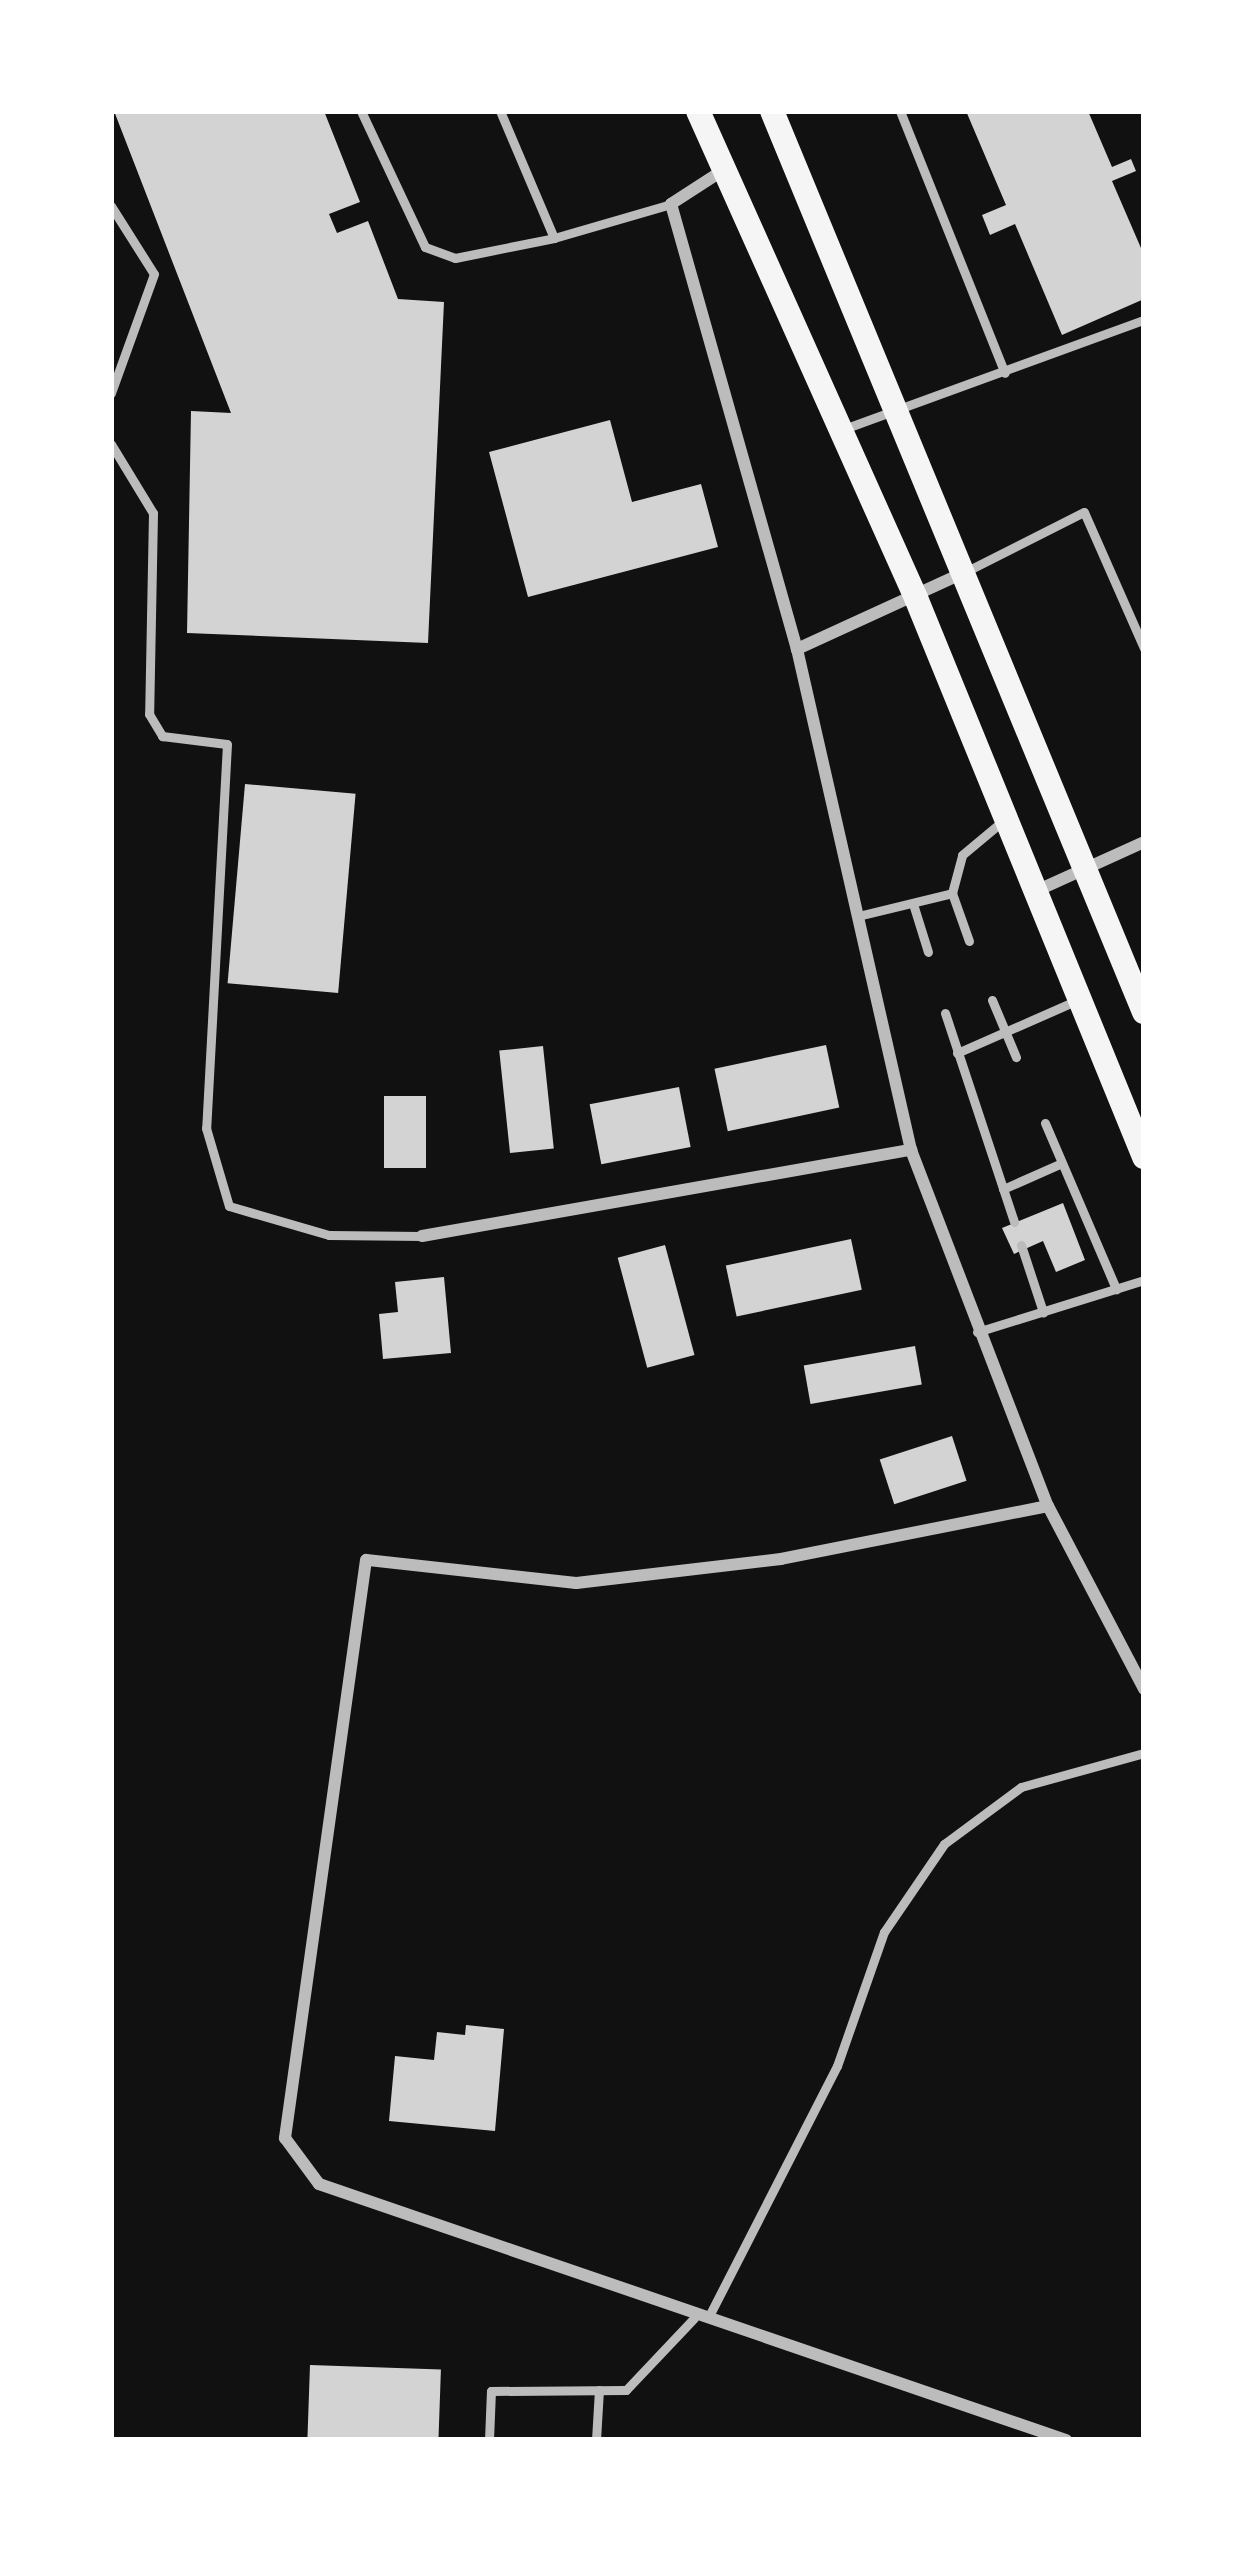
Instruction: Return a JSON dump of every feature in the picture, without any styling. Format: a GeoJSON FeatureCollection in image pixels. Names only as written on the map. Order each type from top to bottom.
{"type":"FeatureCollection","features":[{"type":"Feature","properties":{"kind":"main road"},"geometry":{"type":"LineString","coordinates":[[698,111],[916,598],[1144,1157]]}},
{"type":"Feature","properties":{"kind":"main road"},"geometry":{"type":"LineString","coordinates":[[772,111],[1144,1012]]}},
{"type":"Feature","properties":{"kind":"street"},"geometry":{"type":"LineString","coordinates":[[725,168],[671,205],[797,649],[911,1150],[977,1332],[1048,1506],[1143,1685]]}},
{"type":"Feature","properties":{"kind":"street"},"geometry":{"type":"LineString","coordinates":[[797,649],[963,573]]}},
{"type":"Feature","properties":{"kind":"street"},"geometry":{"type":"LineString","coordinates":[[1033,892],[1144,842]]}},
{"type":"Feature","properties":{"kind":"street"},"geometry":{"type":"LineString","coordinates":[[422,1236],[911,1150]]}},
{"type":"Feature","properties":{"kind":"street"},"geometry":{"type":"LineString","coordinates":[[1048,1506],[781,1559],[576,1583],[366,1560],[284,2138],[294,2162],[319,2184],[700,2320],[1066,2440]]}},
{"type":"Feature","properties":{"kind":"lane"},"geometry":{"type":"LineString","coordinates":[[361,111],[425,247],[455,258],[554,238],[671,205]]}},
{"type":"Feature","properties":{"kind":"lane"},"geometry":{"type":"LineString","coordinates":[[500,111],[554,238]]}},
{"type":"Feature","properties":{"kind":"lane"},"geometry":{"type":"LineString","coordinates":[[900,111],[1005,373]]}},
{"type":"Feature","properties":{"kind":"lane"},"geometry":{"type":"LineString","coordinates":[[111,206],[154,274],[111,393]]}},
{"type":"Feature","properties":{"kind":"lane"},"geometry":{"type":"LineString","coordinates":[[841,430],[1144,320]]}},
{"type":"Feature","properties":{"kind":"lane"},"geometry":{"type":"LineString","coordinates":[[111,444],[153,513],[149,714],[162,736],[227,744],[206,1128],[229,1206],[329,1235],[422,1236]]}},
{"type":"Feature","properties":{"kind":"lane"},"geometry":{"type":"LineString","coordinates":[[963,573],[1084,512],[1144,648]]}},
{"type":"Feature","properties":{"kind":"lane"},"geometry":{"type":"LineString","coordinates":[[968,941],[952,893],[962,855],[1004,820]]}},
{"type":"Feature","properties":{"kind":"lane"},"geometry":{"type":"LineString","coordinates":[[858,916],[914,907],[952,893]]}},
{"type":"Feature","properties":{"kind":"lane"},"geometry":{"type":"LineString","coordinates":[[914,907],[928,952]]}},
{"type":"Feature","properties":{"kind":"lane"},"geometry":{"type":"LineString","coordinates":[[992,1000],[1016,1058]]}},
{"type":"Feature","properties":{"kind":"lane"},"geometry":{"type":"LineString","coordinates":[[957,1053],[1078,1000]]}},
{"type":"Feature","properties":{"kind":"lane"},"geometry":{"type":"LineString","coordinates":[[945,1013],[1014,1222]]}},
{"type":"Feature","properties":{"kind":"lane"},"geometry":{"type":"LineString","coordinates":[[1045,1123],[1116,1289]]}},
{"type":"Feature","properties":{"kind":"lane"},"geometry":{"type":"LineString","coordinates":[[1003,1189],[1062,1163]]}},
{"type":"Feature","properties":{"kind":"lane"},"geometry":{"type":"LineString","coordinates":[[1021,1246],[1043,1312]]}},
{"type":"Feature","properties":{"kind":"lane"},"geometry":{"type":"LineString","coordinates":[[977,1332],[1144,1280]]}},
{"type":"Feature","properties":{"kind":"lane"},"geometry":{"type":"LineString","coordinates":[[489,2440],[491,2391],[626,2390],[700,2320],[837,2066],[884,1932],[944,1844],[1021,1787],[1144,1753]]}},
{"type":"Feature","properties":{"kind":"lane"},"geometry":{"type":"LineString","coordinates":[[596,2440],[598,2390]]}},
{"type":"Feature","properties":{"kind":"building"},"geometry":{"type":"Polygon","coordinates":[[[114,111],[324,111],[360,202],[329,214],[337,233],[368,221],[398,299],[444,302],[428,643],[187,633],[191,411],[231,413],[114,111]]]}},
{"type":"Feature","properties":{"kind":"building"},"geometry":{"type":"Polygon","coordinates":[[[966,111],[1088,111],[1112,167],[1131,159],[1136,171],[1112,181],[1144,255],[1144,299],[1062,335],[1015,224],[990,235],[982,215],[1006,205],[966,111]]]}},
{"type":"Feature","properties":{"kind":"building"},"geometry":{"type":"Polygon","coordinates":[[[610,420],[632,502],[701,484],[718,547],[528,597],[489,452],[610,420]]]}},
{"type":"Feature","properties":{"kind":"building"},"geometry":{"type":"Polygon","coordinates":[[[245,784],[356,794],[338,993],[228,983],[245,784]]]}},
{"type":"Feature","properties":{"kind":"building"},"geometry":{"type":"Polygon","coordinates":[[[826,1045],[839,1108],[728,1131],[714,1069],[826,1045]]]}},
{"type":"Feature","properties":{"kind":"building"},"geometry":{"type":"Polygon","coordinates":[[[543,1046],[554,1148],[510,1153],[499,1051],[543,1046]]]}},
{"type":"Feature","properties":{"kind":"building"},"geometry":{"type":"Polygon","coordinates":[[[679,1087],[691,1147],[601,1164],[590,1104],[679,1087]]]}},
{"type":"Feature","properties":{"kind":"building"},"geometry":{"type":"Polygon","coordinates":[[[384,1096],[426,1096],[426,1168],[384,1168],[384,1096]]]}},
{"type":"Feature","properties":{"kind":"building"},"geometry":{"type":"Polygon","coordinates":[[[1063,1203],[1085,1260],[1056,1272],[1043,1241],[1014,1254],[1002,1228],[1063,1203]]]}},
{"type":"Feature","properties":{"kind":"building"},"geometry":{"type":"Polygon","coordinates":[[[851,1239],[862,1290],[737,1316],[726,1266],[851,1239]]]}},
{"type":"Feature","properties":{"kind":"building"},"geometry":{"type":"Polygon","coordinates":[[[665,1245],[695,1355],[647,1368],[618,1258],[665,1245]]]}},
{"type":"Feature","properties":{"kind":"building"},"geometry":{"type":"Polygon","coordinates":[[[444,1277],[451,1353],[383,1359],[379,1314],[398,1312],[395,1282],[444,1277]]]}},
{"type":"Feature","properties":{"kind":"building"},"geometry":{"type":"Polygon","coordinates":[[[915,1346],[922,1384],[810,1404],[804,1366],[915,1346]]]}},
{"type":"Feature","properties":{"kind":"building"},"geometry":{"type":"Polygon","coordinates":[[[952,1436],[967,1481],[894,1504],[880,1459],[952,1436]]]}},
{"type":"Feature","properties":{"kind":"building"},"geometry":{"type":"Polygon","coordinates":[[[466,2025],[504,2029],[495,2131],[389,2121],[395,2056],[434,2060],[437,2032],[465,2035],[466,2025]]]}},
{"type":"Feature","properties":{"kind":"building"},"geometry":{"type":"Polygon","coordinates":[[[310,2365],[441,2370],[438,2440],[307,2440],[310,2365]]]}}]}
